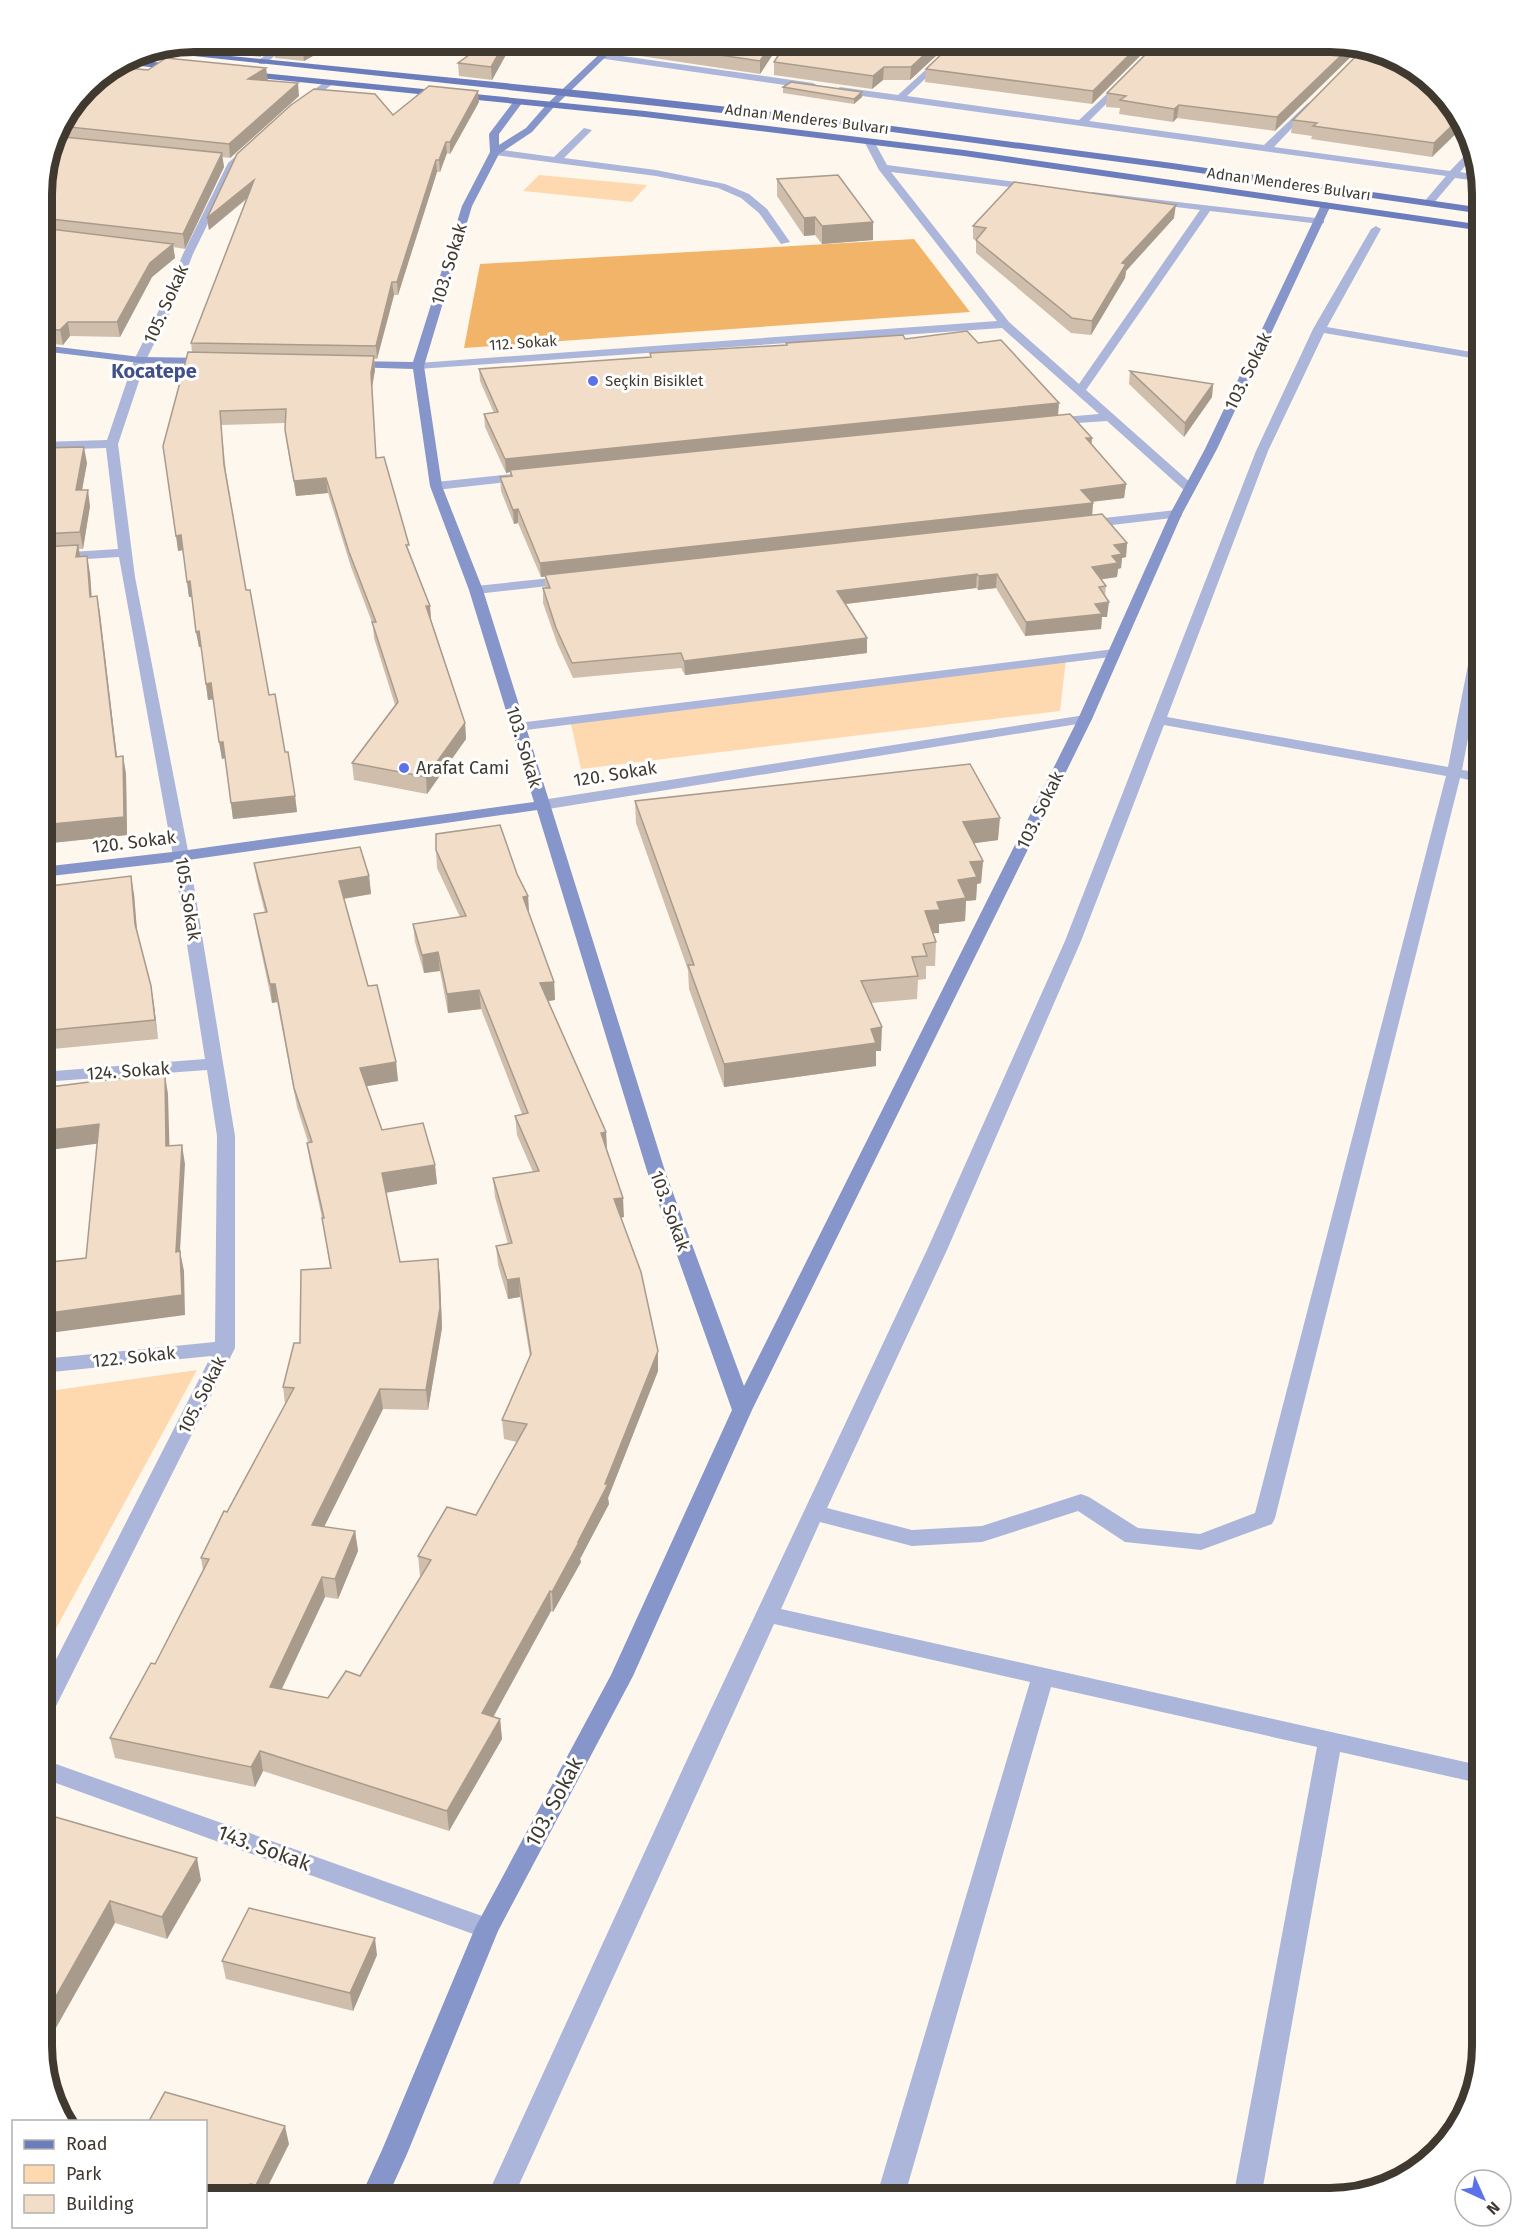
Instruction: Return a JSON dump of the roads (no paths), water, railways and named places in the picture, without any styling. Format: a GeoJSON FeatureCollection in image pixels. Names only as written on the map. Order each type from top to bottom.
{"type":"FeatureCollection","features":[{"type":"Feature","properties":{"kind":"main road","name":"103. Sokak"},"geometry":{"type":"LineString","coordinates":[[604,53],[550,105],[529,129],[495,152],[467,206],[418,366],[435,486],[476,590],[656,1171],[742,1410]]}},
{"type":"Feature","properties":{"kind":"main road","name":"Adnan Menderes Bulvarı"},"geometry":{"type":"LineString","coordinates":[[178,54],[566,91],[1088,153],[1472,209]]}},
{"type":"Feature","properties":{"kind":"main road"},"geometry":{"type":"LineString","coordinates":[[139,64],[192,69]]}},
{"type":"Feature","properties":{"kind":"main road","name":"Adnan Menderes Bulvarı"},"geometry":{"type":"LineString","coordinates":[[226,72],[517,103],[645,114],[964,153],[1472,226]]}},
{"type":"Feature","properties":{"kind":"main road"},"geometry":{"type":"LineString","coordinates":[[495,152],[494,134],[517,103]]}},
{"type":"Feature","properties":{"kind":"main road","name":"103. Sokak"},"geometry":{"type":"LineString","coordinates":[[378,2187],[487,1928],[622,1676],[742,1410],[1085,719],[1176,514],[1211,449],[1326,205]]}},
{"type":"Feature","properties":{"kind":"main road"},"geometry":{"type":"LineString","coordinates":[[53,349],[140,360],[221,362]]}},
{"type":"Feature","properties":{"kind":"main road","name":"112. Sokak"},"geometry":{"type":"LineString","coordinates":[[337,364],[418,366]]}},
{"type":"Feature","properties":{"kind":"main road","name":"120. Sokak"},"geometry":{"type":"LineString","coordinates":[[53,871],[181,856],[542,805]]}},
{"type":"Feature","properties":{"kind":"street"},"geometry":{"type":"LineString","coordinates":[[262,62],[273,53]]}},
{"type":"Feature","properties":{"kind":"street"},"geometry":{"type":"LineString","coordinates":[[900,98],[947,53]]}},
{"type":"Feature","properties":{"kind":"street"},"geometry":{"type":"LineString","coordinates":[[601,56],[821,87]]}},
{"type":"Feature","properties":{"kind":"street"},"geometry":{"type":"LineString","coordinates":[[764,78],[770,69]]}},
{"type":"Feature","properties":{"kind":"street"},"geometry":{"type":"LineString","coordinates":[[1081,124],[1129,75]]}},
{"type":"Feature","properties":{"kind":"street"},"geometry":{"type":"LineString","coordinates":[[288,113],[329,83]]}},
{"type":"Feature","properties":{"kind":"street"},"geometry":{"type":"LineString","coordinates":[[832,88],[1471,177]]}},
{"type":"Feature","properties":{"kind":"street"},"geometry":{"type":"LineString","coordinates":[[1265,150],[1315,100]]}},
{"type":"Feature","properties":{"kind":"street"},"geometry":{"type":"LineString","coordinates":[[556,160],[587,130]]}},
{"type":"Feature","properties":{"kind":"street"},"geometry":{"type":"LineString","coordinates":[[870,142],[883,168],[1005,324],[1190,488]]}},
{"type":"Feature","properties":{"kind":"street","name":"105. Sokak"},"geometry":{"type":"LineString","coordinates":[[53,1688],[225,1348],[226,1136],[181,856],[125,553],[112,444],[140,360],[166,308],[183,253],[227,163],[256,144]]}},
{"type":"Feature","properties":{"kind":"street"},"geometry":{"type":"LineString","coordinates":[[495,152],[656,173],[721,186],[744,196],[763,211],[785,242]]}},
{"type":"Feature","properties":{"kind":"street"},"geometry":{"type":"LineString","coordinates":[[1428,203],[1468,157]]}},
{"type":"Feature","properties":{"kind":"street"},"geometry":{"type":"LineString","coordinates":[[883,168],[1045,188]]}},
{"type":"Feature","properties":{"kind":"street"},"geometry":{"type":"LineString","coordinates":[[1079,192],[1320,221]]}},
{"type":"Feature","properties":{"kind":"street"},"geometry":{"type":"LineString","coordinates":[[1080,390],[1207,207]]}},
{"type":"Feature","properties":{"kind":"street"},"geometry":{"type":"LineString","coordinates":[[504,2187],[937,1250],[1068,951],[1160,720],[1262,451],[1319,329],[1376,229]]}},
{"type":"Feature","properties":{"kind":"street","name":"112. Sokak"},"geometry":{"type":"LineString","coordinates":[[418,366],[1005,324]]}},
{"type":"Feature","properties":{"kind":"street"},"geometry":{"type":"LineString","coordinates":[[1319,329],[1472,355]]}},
{"type":"Feature","properties":{"kind":"street"},"geometry":{"type":"LineString","coordinates":[[1040,424],[1109,417]]}},
{"type":"Feature","properties":{"kind":"street"},"geometry":{"type":"LineString","coordinates":[[53,446],[112,444]]}},
{"type":"Feature","properties":{"kind":"street"},"geometry":{"type":"LineString","coordinates":[[435,486],[540,475]]}},
{"type":"Feature","properties":{"kind":"street"},"geometry":{"type":"LineString","coordinates":[[1072,526],[1176,514]]}},
{"type":"Feature","properties":{"kind":"street"},"geometry":{"type":"LineString","coordinates":[[53,556],[125,553]]}},
{"type":"Feature","properties":{"kind":"street"},"geometry":{"type":"LineString","coordinates":[[476,590],[582,579]]}},
{"type":"Feature","properties":{"kind":"street"},"geometry":{"type":"LineString","coordinates":[[518,727],[1114,653]]}},
{"type":"Feature","properties":{"kind":"street"},"geometry":{"type":"LineString","coordinates":[[814,1513],[912,1538],[982,1534],[1081,1502],[1133,1536],[1201,1542],[1264,1518],[1454,773],[1472,681]]}},
{"type":"Feature","properties":{"kind":"street","name":"120. Sokak"},"geometry":{"type":"LineString","coordinates":[[542,805],[1085,719]]}},
{"type":"Feature","properties":{"kind":"street"},"geometry":{"type":"LineString","coordinates":[[1160,720],[1472,776]]}},
{"type":"Feature","properties":{"kind":"street","name":"124. Sokak"},"geometry":{"type":"LineString","coordinates":[[53,1076],[214,1064]]}},
{"type":"Feature","properties":{"kind":"street","name":"122. Sokak"},"geometry":{"type":"LineString","coordinates":[[53,1365],[225,1348]]}},
{"type":"Feature","properties":{"kind":"street"},"geometry":{"type":"LineString","coordinates":[[767,1614],[1472,1772]]}},
{"type":"Feature","properties":{"kind":"street"},"geometry":{"type":"LineString","coordinates":[[893,2188],[1043,1676]]}},
{"type":"Feature","properties":{"kind":"street"},"geometry":{"type":"LineString","coordinates":[[1249,2188],[1330,1740]]}},
{"type":"Feature","properties":{"kind":"street","name":"143. Sokak"},"geometry":{"type":"LineString","coordinates":[[53,1772],[487,1928]]}},
{"type":"Feature","properties":{"kind":"place","name":"Seçkin Bisiklet"},"geometry":{"type":"Point","coordinates":[593,381]}},
{"type":"Feature","properties":{"kind":"place","name":"Arafat Cami"},"geometry":{"type":"Point","coordinates":[404,768]}},
{"type":"Feature","properties":{"kind":"district","name":"Kocatepe"},"geometry":{"type":"Point","coordinates":[154,371]}}]}
